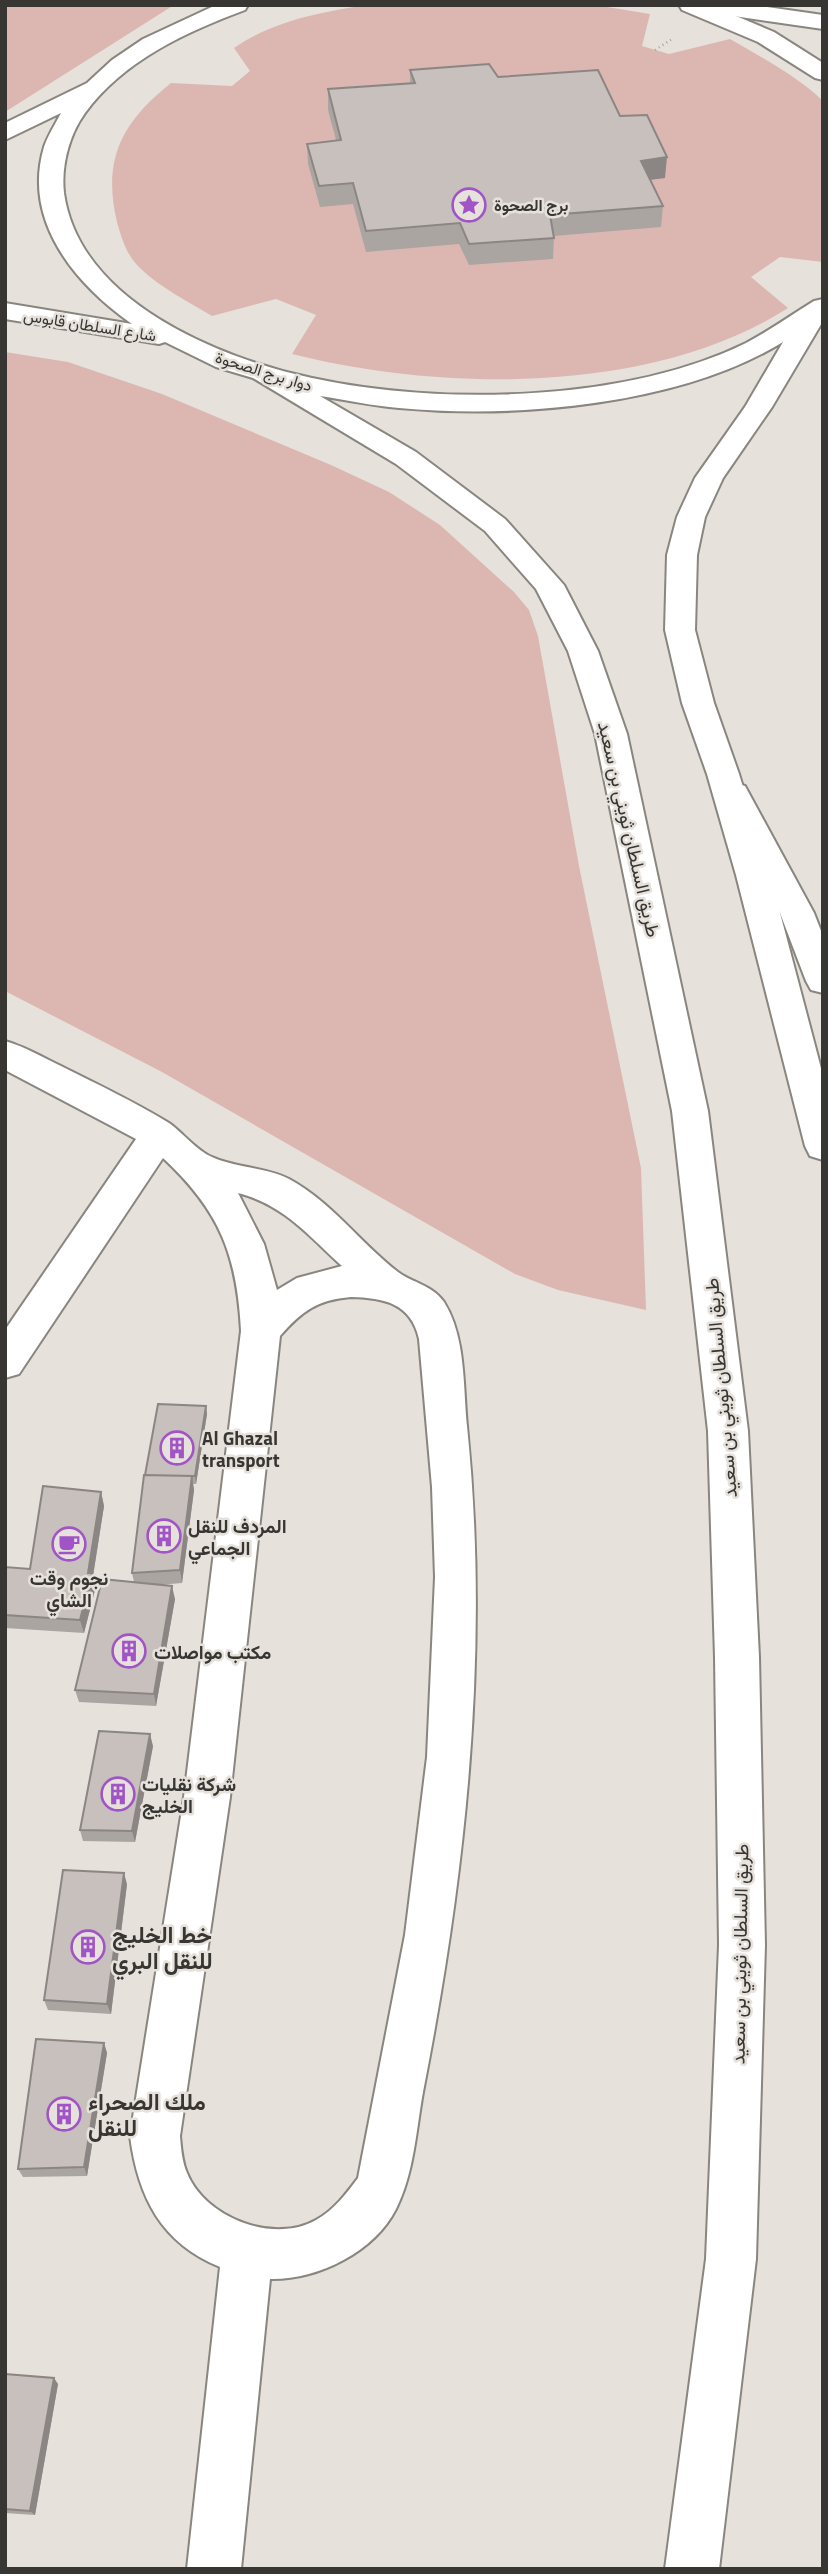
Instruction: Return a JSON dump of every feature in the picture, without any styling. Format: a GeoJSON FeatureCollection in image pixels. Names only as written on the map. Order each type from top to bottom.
{"type":"FeatureCollection","features":[{"type":"Feature","properties":{"kind":"main road"},"geometry":{"type":"LineString","coordinates":[[193,22],[217,5]]}},
{"type":"Feature","properties":{"kind":"main road","name":"دوار برج الصحوة"},"geometry":{"type":"LineString","coordinates":[[237,5],[193,22],[142,49],[95,86],[72,114],[54,153],[49,187],[56,223],[70,252],[95,282],[136,316],[176,339],[263,373],[324,388],[391,399],[471,403],[551,400],[629,388],[699,370],[761,345],[818,311]]}},
{"type":"Feature","properties":{"kind":"main road"},"geometry":{"type":"LineString","coordinates":[[690,5],[766,37],[823,73]]}},
{"type":"Feature","properties":{"kind":"main road"},"geometry":{"type":"LineString","coordinates":[[706,5],[823,22]]}},
{"type":"Feature","properties":{"kind":"main road"},"geometry":{"type":"LineString","coordinates":[[5,133],[95,86]]}},
{"type":"Feature","properties":{"kind":"main road","name":"شارع السلطان قابوس"},"geometry":{"type":"LineString","coordinates":[[5,311],[176,339]]}},
{"type":"Feature","properties":{"kind":"main road"},"geometry":{"type":"LineString","coordinates":[[818,311],[758,407],[709,478],[691,517],[682,555],[680,630],[698,703],[723,774],[753,875],[823,1146]]}},
{"type":"Feature","properties":{"kind":"main road","name":"طريق السلطان ثويني بن سعيد"},"geometry":{"type":"LineString","coordinates":[[263,373],[406,458],[495,524],[549,585],[583,651],[611,734],[690,1111],[729,1431],[737,1657],[742,1945],[731,2259],[692,2569]]}},
{"type":"Feature","properties":{"kind":"main road"},"geometry":{"type":"LineString","coordinates":[[723,774],[797,913],[823,981]]}},
{"type":"Feature","properties":{"kind":"main road"},"geometry":{"type":"LineString","coordinates":[[5,1054],[159,1135],[198,1168],[229,1213],[244,1244],[258,1287],[261,1331],[207,1797],[155,2136],[160,2168],[179,2206],[192,2222],[218,2241],[247,2253],[277,2255],[307,2251],[335,2237],[359,2217],[379,2193],[411,2039],[435,1896],[450,1762],[456,1642],[455,1529],[448,1425],[436,1326],[428,1310],[416,1298],[387,1285],[351,1281],[327,1283],[308,1289],[279,1310],[261,1331]]}},
{"type":"Feature","properties":{"kind":"main road"},"geometry":{"type":"LineString","coordinates":[[5,1362],[159,1135]]}},
{"type":"Feature","properties":{"kind":"main road"},"geometry":{"type":"LineString","coordinates":[[198,1168],[274,1188],[304,1208],[387,1285]]}},
{"type":"Feature","properties":{"kind":"main road"},"geometry":{"type":"LineString","coordinates":[[214,2569],[247,2253]]}},
{"type":"Feature","properties":{"kind":"shaded area"},"geometry":{"type":"Polygon","coordinates":[[[5,5],[174,5],[5,112],[5,5]]]}},
{"type":"Feature","properties":{"kind":"shaded area"},"geometry":{"type":"Polygon","coordinates":[[[367,5],[595,5],[650,14],[642,46],[669,54],[730,39],[790,75],[823,101],[823,262],[780,257],[751,277],[788,308],[734,337],[675,357],[612,371],[546,378],[480,379],[414,375],[351,367],[292,354],[316,315],[276,299],[212,316],[149,276],[132,259],[126,247],[113,200],[112,179],[120,144],[140,112],[171,83],[232,86],[250,71],[234,48],[265,31],[315,15],[367,5]]]}},
{"type":"Feature","properties":{"kind":"shaded area"},"geometry":{"type":"Polygon","coordinates":[[[5,352],[68,362],[162,394],[389,492],[440,525],[514,592],[529,610],[538,636],[579,866],[641,1168],[646,1310],[558,1290],[515,1274],[162,1072],[5,991],[5,352]]]}},
{"type":"Feature","properties":{"kind":"building"},"geometry":{"type":"Polygon","coordinates":[[[489,64],[498,77],[598,70],[620,116],[647,115],[667,157],[641,161],[663,206],[550,215],[554,238],[469,244],[460,223],[366,231],[353,183],[319,186],[307,144],[341,140],[328,89],[415,83],[410,70],[489,64]]]}},
{"type":"Feature","properties":{"kind":"building","name":"Al Ghazal transport"},"geometry":{"type":"Polygon","coordinates":[[[158,1404],[206,1406],[195,1476],[145,1475],[158,1404]]]}},
{"type":"Feature","properties":{"kind":"building","name":"المردف للنقل الجماعي"},"geometry":{"type":"Polygon","coordinates":[[[144,1475],[192,1476],[180,1570],[132,1573],[144,1475]]]}},
{"type":"Feature","properties":{"kind":"building"},"geometry":{"type":"Polygon","coordinates":[[[43,1486],[101,1492],[88,1573],[92,1573],[80,1620],[5,1615],[5,1567],[30,1569],[43,1486]]]}},
{"type":"Feature","properties":{"kind":"building","name":"مكتب مواصلات"},"geometry":{"type":"Polygon","coordinates":[[[102,1579],[172,1586],[154,1694],[75,1690],[102,1579]]]}},
{"type":"Feature","properties":{"kind":"building","name":"شركة نقليات الخليج"},"geometry":{"type":"Polygon","coordinates":[[[99,1731],[150,1734],[132,1831],[80,1830],[99,1731]]]}},
{"type":"Feature","properties":{"kind":"building","name":"خط الخليج للنقل البري"},"geometry":{"type":"Polygon","coordinates":[[[63,1870],[124,1873],[107,2004],[44,2000],[63,1870]]]}},
{"type":"Feature","properties":{"kind":"building","name":"ملك الصحراء للنقل"},"geometry":{"type":"Polygon","coordinates":[[[36,2039],[104,2043],[84,2167],[18,2169],[36,2039]]]}},
{"type":"Feature","properties":{"kind":"building"},"geometry":{"type":"Polygon","coordinates":[[[5,2374],[54,2378],[30,2511],[5,2509],[5,2374]]]}},
{"type":"Feature","properties":{"kind":"place","name":"برج الصحوة"},"geometry":{"type":"Point","coordinates":[469,205]}},
{"type":"Feature","properties":{"kind":"place","name":"Al Ghazal transport"},"geometry":{"type":"Point","coordinates":[177,1448]}},
{"type":"Feature","properties":{"kind":"place","name":"المردف للنقل الجماعي"},"geometry":{"type":"Point","coordinates":[164,1536]}},
{"type":"Feature","properties":{"kind":"place","name":"نجوم وقت الشاي"},"geometry":{"type":"Point","coordinates":[69,1544]}},
{"type":"Feature","properties":{"kind":"place","name":"مكتب مواصلات"},"geometry":{"type":"Point","coordinates":[129,1651]}},
{"type":"Feature","properties":{"kind":"place","name":"شركة نقليات الخليج"},"geometry":{"type":"Point","coordinates":[118,1794]}},
{"type":"Feature","properties":{"kind":"place","name":"خط الخليج للنقل البري"},"geometry":{"type":"Point","coordinates":[88,1947]}},
{"type":"Feature","properties":{"kind":"place","name":"ملك الصحراء للنقل"},"geometry":{"type":"Point","coordinates":[64,2114]}}]}
